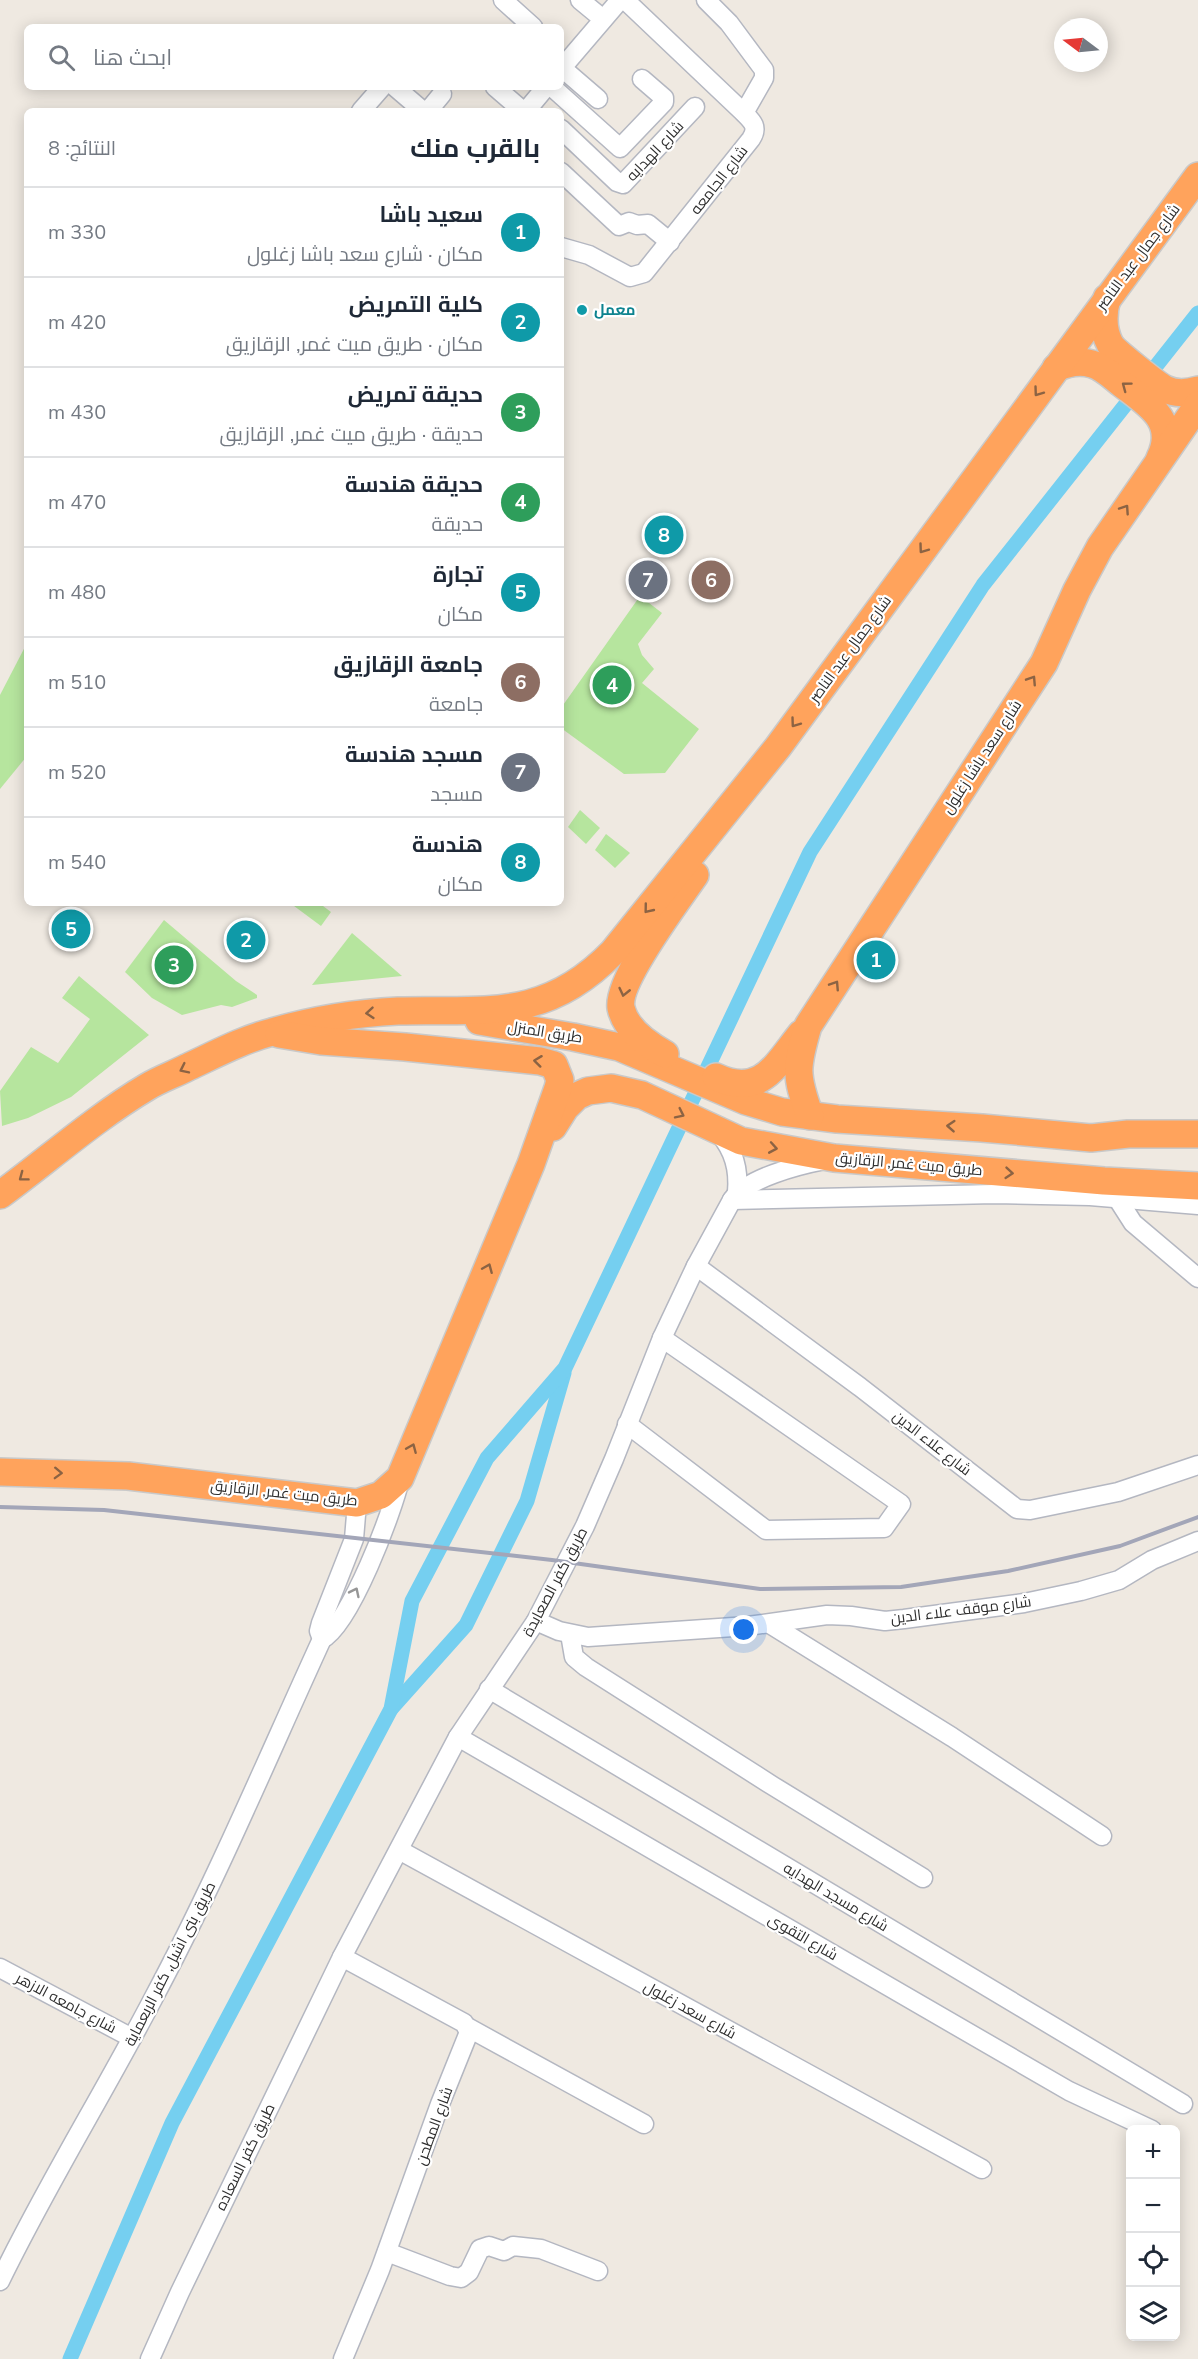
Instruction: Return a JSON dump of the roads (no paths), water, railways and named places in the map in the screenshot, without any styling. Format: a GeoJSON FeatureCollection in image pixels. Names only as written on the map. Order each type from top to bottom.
{"type":"FeatureCollection","features":[{"type":"Feature","properties":{"kind":"highway","name":"شارع جمال عبد الناصر"},"geometry":{"type":"LineString","coordinates":[[428,1012],[497,1011],[550,997],[583,979],[613,952],[778,747],[1198,176]]}},
{"type":"Feature","properties":{"kind":"highway"},"geometry":{"type":"LineString","coordinates":[[1105,356],[1107,298]]}},
{"type":"Feature","properties":{"kind":"highway"},"geometry":{"type":"LineString","coordinates":[[1056,368],[1072,362],[1105,356],[1159,398],[1165,440],[1158,462]]}},
{"type":"Feature","properties":{"kind":"highway"},"geometry":{"type":"LineString","coordinates":[[1159,398],[1198,390]]}},
{"type":"Feature","properties":{"kind":"highway","name":"شارع سعد باشا زغلول"},"geometry":{"type":"LineString","coordinates":[[810,1116],[800,1088],[798,1061],[808,1026],[1044,663],[1077,590],[1100,547],[1198,405]]}},
{"type":"Feature","properties":{"kind":"highway"},"geometry":{"type":"LineString","coordinates":[[661,1058],[628,1024],[621,1007],[622,992],[636,963],[692,880],[743,811],[748,800],[749,783]]}},
{"type":"Feature","properties":{"kind":"highway","name":"طريق ميت غمر, الزقازيق"},"geometry":{"type":"LineString","coordinates":[[0,1195],[148,1086],[239,1042],[337,1017],[370,1013],[428,1012]]}},
{"type":"Feature","properties":{"kind":"highway","name":"طريق المنزل"},"geometry":{"type":"LineString","coordinates":[[428,1012],[596,1041],[661,1058]]}},
{"type":"Feature","properties":{"kind":"highway"},"geometry":{"type":"LineString","coordinates":[[734,1090],[764,1077],[808,1026]]}},
{"type":"Feature","properties":{"kind":"highway","name":"طريق ميت غمر, الزقازيق"},"geometry":{"type":"LineString","coordinates":[[0,1472],[79,1473],[137,1477],[357,1503],[381,1495],[400,1478],[531,1164],[560,1080],[554,1065],[540,1061],[321,1041],[271,1032]]}},
{"type":"Feature","properties":{"kind":"highway","name":"طريق ميت غمر, الزقازيق"},"geometry":{"type":"LineString","coordinates":[[661,1058],[734,1090],[761,1106],[810,1116],[1091,1138],[1193,1160]]}},
{"type":"Feature","properties":{"kind":"highway","name":"طريق ميت غمر, الزقازيق"},"geometry":{"type":"LineString","coordinates":[[531,1164],[565,1108],[577,1096],[588,1091],[611,1088],[642,1095],[717,1132],[741,1141],[834,1158],[1110,1189],[1132,1172],[1193,1160]]}},
{"type":"Feature","properties":{"kind":"street"},"geometry":{"type":"LineString","coordinates":[[502,0],[526,24]]}},
{"type":"Feature","properties":{"kind":"street"},"geometry":{"type":"LineString","coordinates":[[580,0],[603,19]]}},
{"type":"Feature","properties":{"kind":"street"},"geometry":{"type":"LineString","coordinates":[[564,63],[620,0]]}},
{"type":"Feature","properties":{"kind":"street","name":"شارع الجامعه"},"geometry":{"type":"LineString","coordinates":[[564,248],[599,259],[626,275],[635,277],[644,273],[754,135],[753,122],[744,112],[625,0]]}},
{"type":"Feature","properties":{"kind":"street"},"geometry":{"type":"LineString","coordinates":[[706,0],[729,24],[764,70],[764,78],[744,112]]}},
{"type":"Feature","properties":{"kind":"street"},"geometry":{"type":"LineString","coordinates":[[564,67],[598,99]]}},
{"type":"Feature","properties":{"kind":"street"},"geometry":{"type":"LineString","coordinates":[[555,90],[620,148],[665,101],[642,79]]}},
{"type":"Feature","properties":{"kind":"street"},"geometry":{"type":"LineString","coordinates":[[364,108],[379,90]]}},
{"type":"Feature","properties":{"kind":"street"},"geometry":{"type":"LineString","coordinates":[[398,90],[415,108]]}},
{"type":"Feature","properties":{"kind":"street"},"geometry":{"type":"LineString","coordinates":[[500,90],[529,108]]}},
{"type":"Feature","properties":{"kind":"street"},"geometry":{"type":"LineString","coordinates":[[532,108],[544,90]]}},
{"type":"Feature","properties":{"kind":"street"},"geometry":{"type":"LineString","coordinates":[[418,108],[442,94]]}},
{"type":"Feature","properties":{"kind":"street","name":"شارع الهدايه"},"geometry":{"type":"LineString","coordinates":[[564,132],[617,182],[623,184],[695,108]]}},
{"type":"Feature","properties":{"kind":"street"},"geometry":{"type":"LineString","coordinates":[[564,175],[619,226],[629,222],[637,225],[648,224],[670,242]]}},
{"type":"Feature","properties":{"kind":"street"},"geometry":{"type":"LineString","coordinates":[[717,1132],[734,1156],[738,1174],[735,1196]]}},
{"type":"Feature","properties":{"kind":"street"},"geometry":{"type":"LineString","coordinates":[[735,1196],[774,1174],[834,1158]]}},
{"type":"Feature","properties":{"kind":"street"},"geometry":{"type":"LineString","coordinates":[[735,1196],[1064,1195],[1110,1189],[1198,1205]]}},
{"type":"Feature","properties":{"kind":"street"},"geometry":{"type":"LineString","coordinates":[[1110,1189],[1133,1223],[1198,1278]]}},
{"type":"Feature","properties":{"kind":"street","name":"طريق كفر الصعايدة"},"geometry":{"type":"LineString","coordinates":[[342,1957],[458,1737],[536,1621],[600,1492],[662,1338],[696,1266],[735,1196]]}},
{"type":"Feature","properties":{"kind":"street","name":"شارع علاء الدين"},"geometry":{"type":"LineString","coordinates":[[696,1266],[868,1393],[1017,1509],[1030,1510],[1048,1507],[1118,1492],[1198,1465]]}},
{"type":"Feature","properties":{"kind":"street"},"geometry":{"type":"LineString","coordinates":[[627,1424],[766,1530],[884,1528],[901,1504],[662,1338]]}},
{"type":"Feature","properties":{"kind":"street"},"geometry":{"type":"LineString","coordinates":[[357,1503],[354,1539],[321,1623],[319,1632],[322,1639],[329,1635],[344,1616],[380,1541],[392,1511],[400,1478]]}},
{"type":"Feature","properties":{"kind":"street","name":"شارع موقف علاء الدين"},"geometry":{"type":"LineString","coordinates":[[536,1621],[570,1634],[588,1637],[770,1624],[826,1615],[895,1621],[1024,1603],[1119,1580],[1152,1560],[1198,1541]]}},
{"type":"Feature","properties":{"kind":"street"},"geometry":{"type":"LineString","coordinates":[[770,1624],[952,1737],[1102,1836]]}},
{"type":"Feature","properties":{"kind":"street"},"geometry":{"type":"LineString","coordinates":[[570,1634],[574,1656],[586,1667],[923,1878]]}},
{"type":"Feature","properties":{"kind":"street","name":"طريق بنى اشبل, كفر الربعماية"},"geometry":{"type":"LineString","coordinates":[[0,2281],[49,2185],[132,2038],[210,1885],[322,1639]]}},
{"type":"Feature","properties":{"kind":"street","name":"شارع مسجد الهدايه"},"geometry":{"type":"LineString","coordinates":[[489,1689],[1182,2104]]}},
{"type":"Feature","properties":{"kind":"street","name":"شارع التقوى"},"geometry":{"type":"LineString","coordinates":[[458,1737],[1069,2091],[1141,2125]]}},
{"type":"Feature","properties":{"kind":"street","name":"شارع سعد زغلول"},"geometry":{"type":"LineString","coordinates":[[399,1850],[982,2169]]}},
{"type":"Feature","properties":{"kind":"street"},"geometry":{"type":"LineString","coordinates":[[342,1957],[644,2124]]}},
{"type":"Feature","properties":{"kind":"street","name":"طريق كفر السعاده"},"geometry":{"type":"LineString","coordinates":[[150,2359],[180,2292],[342,1957]]}},
{"type":"Feature","properties":{"kind":"street","name":"شارع جامعه الازهر"},"geometry":{"type":"LineString","coordinates":[[0,1968],[132,2038]]}},
{"type":"Feature","properties":{"kind":"street","name":"شارع المطحن"},"geometry":{"type":"LineString","coordinates":[[343,2359],[387,2252],[434,2120],[469,2036],[469,2028]]}},
{"type":"Feature","properties":{"kind":"street"},"geometry":{"type":"LineString","coordinates":[[387,2252],[461,2278],[469,2272],[480,2249],[489,2246],[504,2251],[513,2246],[542,2250],[598,2271]]}},
{"type":"Feature","properties":{"kind":"waterway"},"geometry":{"type":"LineString","coordinates":[[70,2359],[172,2123],[391,1709],[412,1601],[487,1458],[565,1368],[810,852],[983,585],[1198,313]]}},
{"type":"Feature","properties":{"kind":"waterway"},"geometry":{"type":"LineString","coordinates":[[391,1709],[466,1625],[527,1501],[564,1373]]}},
{"type":"Feature","properties":{"kind":"railway"},"geometry":{"type":"LineString","coordinates":[[0,1507],[104,1510],[552,1560],[760,1589],[901,1587],[1008,1571],[1120,1546],[1198,1517]]}},
{"type":"Feature","properties":{"kind":"place","name":"معمل"},"geometry":{"type":"Point","coordinates":[582,310]}},
{"type":"Feature","properties":{"kind":"place","name":"هندسة"},"geometry":{"type":"Point","coordinates":[664,535]}},
{"type":"Feature","properties":{"kind":"place","name":"مسجد هندسة"},"geometry":{"type":"Point","coordinates":[648,580]}},
{"type":"Feature","properties":{"kind":"place","name":"جامعة الزقازيق"},"geometry":{"type":"Point","coordinates":[711,580]}},
{"type":"Feature","properties":{"kind":"place","name":"حديقة هندسة"},"geometry":{"type":"Point","coordinates":[612,685]}},
{"type":"Feature","properties":{"kind":"place","name":"تجارة"},"geometry":{"type":"Point","coordinates":[71,929]}},
{"type":"Feature","properties":{"kind":"place","name":"كلية التمريض"},"geometry":{"type":"Point","coordinates":[246,940]}},
{"type":"Feature","properties":{"kind":"place","name":"سعيد باشا"},"geometry":{"type":"Point","coordinates":[876,960]}},
{"type":"Feature","properties":{"kind":"place","name":"حديقة تمريض"},"geometry":{"type":"Point","coordinates":[174,965]}}]}
